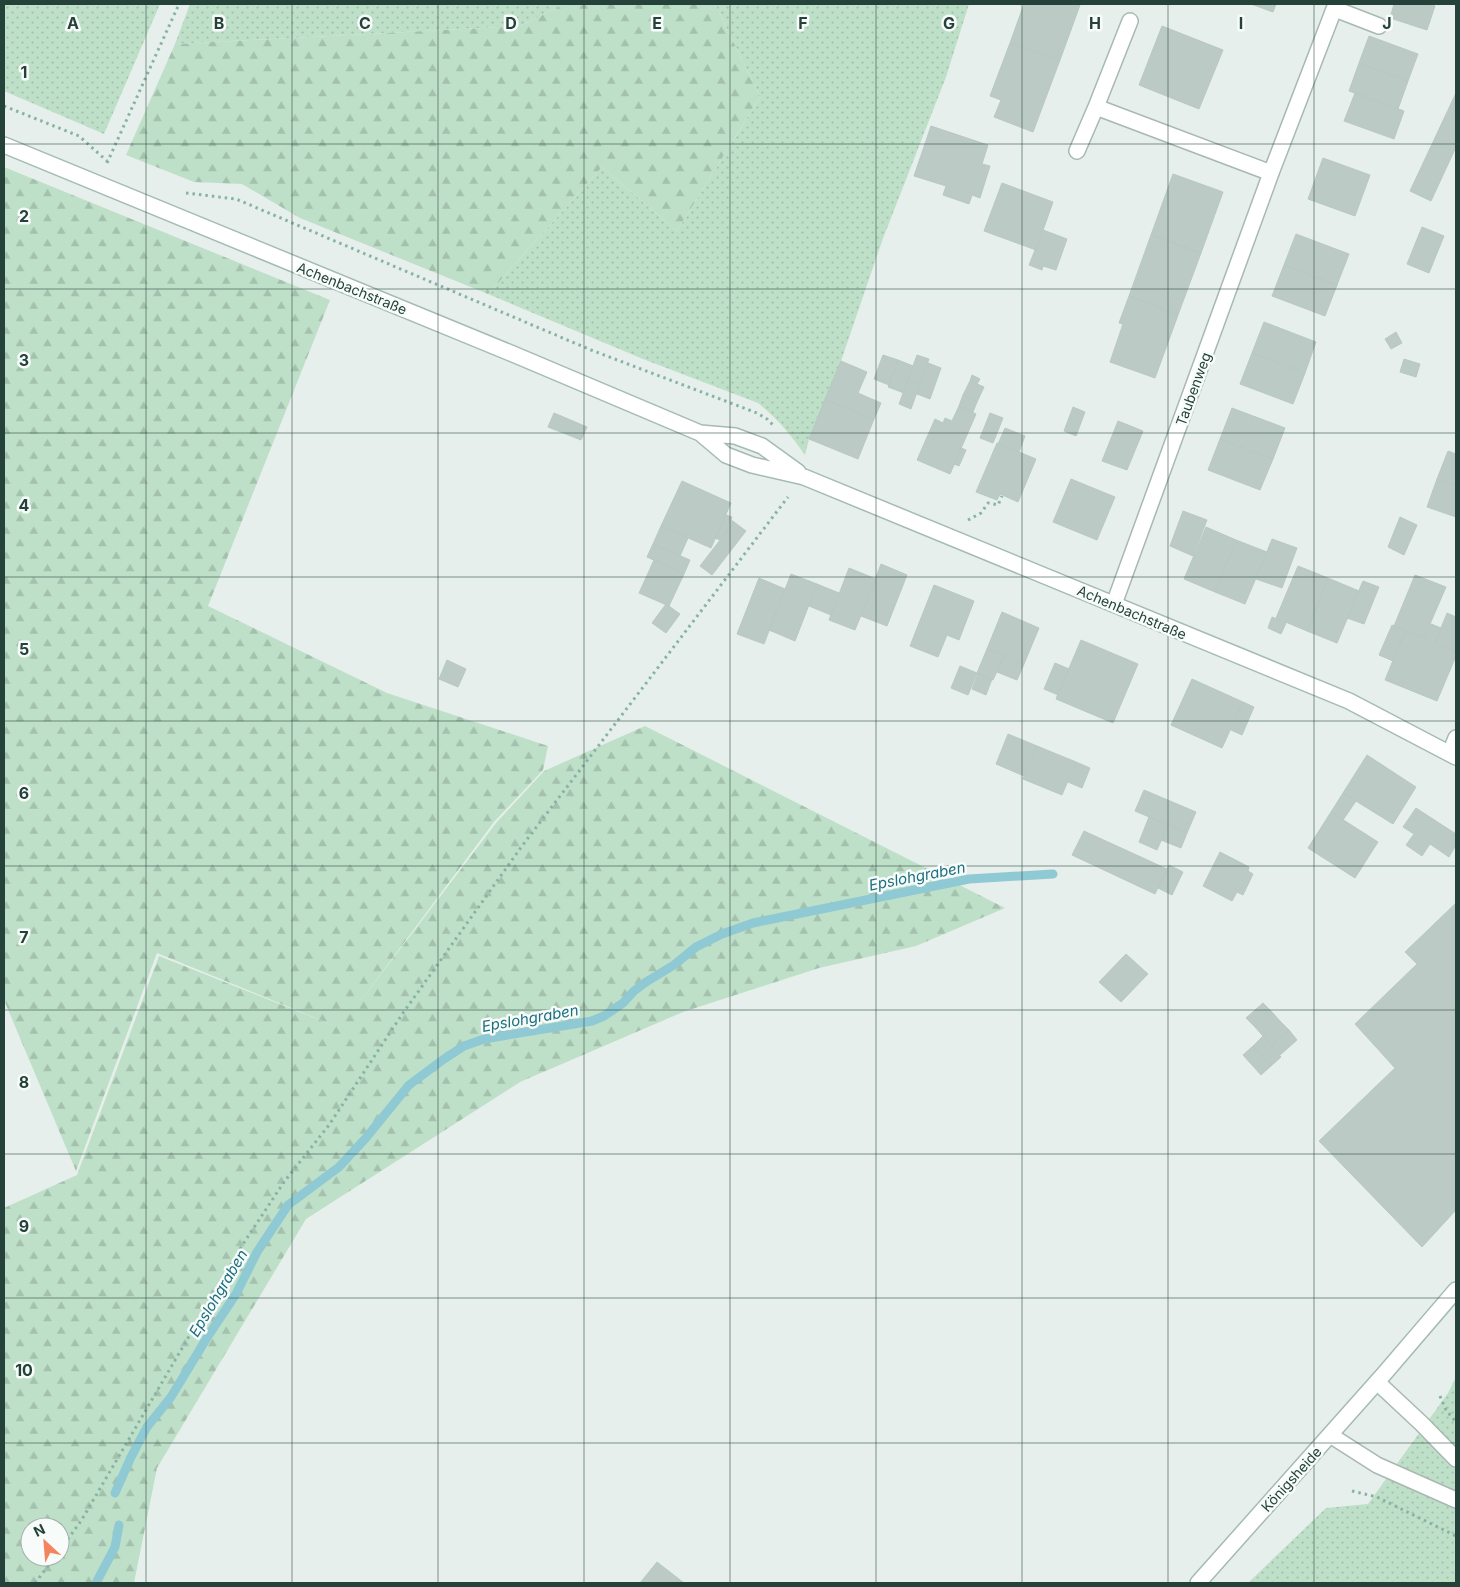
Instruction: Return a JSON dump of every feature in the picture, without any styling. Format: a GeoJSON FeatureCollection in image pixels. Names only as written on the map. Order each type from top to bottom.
{"type":"FeatureCollection","features":[{"type":"Feature","properties":{"kind":"street"},"geometry":{"type":"LineString","coordinates":[[1335,6],[1379,26]]}},
{"type":"Feature","properties":{"kind":"street","name":"Taubenweg"},"geometry":{"type":"LineString","coordinates":[[1114,604],[1271,173],[1335,6]]}},
{"type":"Feature","properties":{"kind":"street"},"geometry":{"type":"LineString","coordinates":[[1077,151],[1130,20]]}},
{"type":"Feature","properties":{"kind":"street"},"geometry":{"type":"LineString","coordinates":[[1096,107],[1271,173]]}},
{"type":"Feature","properties":{"kind":"street","name":"Achenbachstraße"},"geometry":{"type":"LineString","coordinates":[[4,145],[700,433],[726,455],[752,465],[804,476],[1349,701],[1453,755]]}},
{"type":"Feature","properties":{"kind":"street","name":"Achenbachstraße"},"geometry":{"type":"LineString","coordinates":[[700,433],[735,436],[762,446],[804,476]]}},
{"type":"Feature","properties":{"kind":"street"},"geometry":{"type":"LineString","coordinates":[[1453,755],[1456,738]]}},
{"type":"Feature","properties":{"kind":"street","name":"Königsheide"},"geometry":{"type":"LineString","coordinates":[[1198,1583],[1381,1378],[1456,1290]]}},
{"type":"Feature","properties":{"kind":"street"},"geometry":{"type":"LineString","coordinates":[[1381,1378],[1456,1459]]}},
{"type":"Feature","properties":{"kind":"street"},"geometry":{"type":"LineString","coordinates":[[1330,1435],[1377,1465],[1456,1500]]}},
{"type":"Feature","properties":{"kind":"path"},"geometry":{"type":"LineString","coordinates":[[96,183],[179,4]]}},
{"type":"Feature","properties":{"kind":"path"},"geometry":{"type":"LineString","coordinates":[[4,106],[78,136],[107,162],[115,166]]}},
{"type":"Feature","properties":{"kind":"path"},"geometry":{"type":"LineString","coordinates":[[180,191],[188,194],[236,199],[591,350],[757,413],[767,419],[778,432]]}},
{"type":"Feature","properties":{"kind":"path"},"geometry":{"type":"LineString","coordinates":[[70,1537],[82,1521],[243,1244],[284,1182],[329,1125],[403,1013],[522,846],[804,476]]}},
{"type":"Feature","properties":{"kind":"path"},"geometry":{"type":"LineString","coordinates":[[944,533],[981,513],[988,502],[998,505],[1002,496]]}},
{"type":"Feature","properties":{"kind":"path"},"geometry":{"type":"LineString","coordinates":[[1440,1396],[1446,1410],[1456,1422]]}},
{"type":"Feature","properties":{"kind":"path"},"geometry":{"type":"LineString","coordinates":[[1352,1491],[1377,1497],[1456,1536]]}},
{"type":"Feature","properties":{"kind":"path"},"geometry":{"type":"LineString","coordinates":[[35,1583],[47,1567]]}},
{"type":"Feature","properties":{"kind":"green space"},"geometry":{"type":"Polygon","coordinates":[[[4,4],[160,4],[104,134],[4,91],[4,4]]]}},
{"type":"Feature","properties":{"kind":"green space"},"geometry":{"type":"Polygon","coordinates":[[[190,4],[565,4],[520,26],[175,44],[190,4]]]}},
{"type":"Feature","properties":{"kind":"green space"},"geometry":{"type":"Polygon","coordinates":[[[565,4],[715,4],[760,97],[677,231],[602,167],[488,294],[300,218],[242,184],[194,182],[126,155],[175,44],[520,26],[565,4]]]}},
{"type":"Feature","properties":{"kind":"green space"},"geometry":{"type":"Polygon","coordinates":[[[715,4],[969,4],[946,77],[882,241],[841,361],[809,439],[805,455],[783,427],[758,403],[643,359],[488,294],[602,167],[677,231],[760,97],[715,4]]]}},
{"type":"Feature","properties":{"kind":"green space"},"geometry":{"type":"Polygon","coordinates":[[[4,167],[330,300],[208,606],[387,693],[548,746],[543,770],[494,822],[359,1003],[496,823],[544,771],[645,726],[1005,908],[916,946],[819,968],[683,1012],[520,1082],[306,1219],[157,1468],[134,1583],[4,1583],[4,1208],[77,1175],[159,956],[340,1028],[157,953],[76,1171],[4,1000],[4,167]]]}},
{"type":"Feature","properties":{"kind":"green space"},"geometry":{"type":"Polygon","coordinates":[[[1456,1377],[1456,1583],[1248,1583],[1326,1508],[1368,1504],[1448,1393],[1456,1377]]]}},
{"type":"Feature","properties":{"kind":"building"},"geometry":{"type":"Polygon","coordinates":[[[1024,4],[1080,5],[1060,60],[1010,43],[1024,4]]]}},
{"type":"Feature","properties":{"kind":"building"},"geometry":{"type":"Polygon","coordinates":[[[1251,4],[1276,4],[1273,12],[1251,4]]]}},
{"type":"Feature","properties":{"kind":"building"},"geometry":{"type":"Polygon","coordinates":[[[1394,4],[1430,4],[1435,6],[1427,30],[1390,18],[1394,4]]]}},
{"type":"Feature","properties":{"kind":"building"},"geometry":{"type":"Polygon","coordinates":[[[1162,26],[1223,50],[1199,109],[1139,85],[1162,26]]]}},
{"type":"Feature","properties":{"kind":"building"},"geometry":{"type":"Polygon","coordinates":[[[1369,36],[1418,54],[1408,81],[1359,63],[1369,36]]]}},
{"type":"Feature","properties":{"kind":"building"},"geometry":{"type":"Polygon","coordinates":[[[1010,43],[1060,60],[1033,132],[994,117],[1001,100],[990,96],[1010,43]]]}},
{"type":"Feature","properties":{"kind":"building"},"geometry":{"type":"Polygon","coordinates":[[[1359,63],[1408,81],[1398,109],[1349,91],[1359,63]]]}},
{"type":"Feature","properties":{"kind":"building"},"geometry":{"type":"Polygon","coordinates":[[[1355,93],[1404,111],[1394,139],[1344,121],[1355,93]]]}},
{"type":"Feature","properties":{"kind":"building"},"geometry":{"type":"Polygon","coordinates":[[[1456,93],[1456,147],[1431,201],[1410,191],[1456,93]]]}},
{"type":"Feature","properties":{"kind":"building"},"geometry":{"type":"Polygon","coordinates":[[[931,126],[988,145],[982,164],[990,166],[980,198],[972,195],[969,204],[943,195],[946,186],[914,176],[931,126]]]}},
{"type":"Feature","properties":{"kind":"building"},"geometry":{"type":"Polygon","coordinates":[[[1323,158],[1370,175],[1355,216],[1308,199],[1323,158]]]}},
{"type":"Feature","properties":{"kind":"building"},"geometry":{"type":"Polygon","coordinates":[[[1173,174],[1223,192],[1201,253],[1151,235],[1173,174]]]}},
{"type":"Feature","properties":{"kind":"building"},"geometry":{"type":"Polygon","coordinates":[[[1002,183],[1053,202],[1036,250],[984,231],[1002,183]]]}},
{"type":"Feature","properties":{"kind":"building"},"geometry":{"type":"Polygon","coordinates":[[[1422,227],[1444,236],[1429,273],[1407,264],[1422,227]]]}},
{"type":"Feature","properties":{"kind":"building"},"geometry":{"type":"Polygon","coordinates":[[[1043,230],[1067,239],[1056,270],[1043,266],[1042,270],[1029,265],[1043,230]]]}},
{"type":"Feature","properties":{"kind":"building"},"geometry":{"type":"Polygon","coordinates":[[[1296,234],[1349,254],[1337,285],[1284,265],[1296,234]]]}},
{"type":"Feature","properties":{"kind":"building"},"geometry":{"type":"Polygon","coordinates":[[[1151,235],[1201,253],[1178,315],[1129,296],[1151,235]]]}},
{"type":"Feature","properties":{"kind":"building"},"geometry":{"type":"Polygon","coordinates":[[[1284,265],[1337,285],[1325,316],[1272,296],[1284,265]]]}},
{"type":"Feature","properties":{"kind":"building"},"geometry":{"type":"Polygon","coordinates":[[[1129,296],[1178,315],[1155,378],[1110,362],[1123,324],[1119,323],[1129,296]]]}},
{"type":"Feature","properties":{"kind":"building"},"geometry":{"type":"Polygon","coordinates":[[[1264,322],[1316,342],[1305,373],[1252,353],[1264,322]]]}},
{"type":"Feature","properties":{"kind":"building"},"geometry":{"type":"Polygon","coordinates":[[[1396,332],[1402,343],[1391,349],[1385,339],[1396,332]]]}},
{"type":"Feature","properties":{"kind":"building"},"geometry":{"type":"Polygon","coordinates":[[[1252,353],[1305,373],[1293,404],[1240,384],[1252,353]]]}},
{"type":"Feature","properties":{"kind":"building"},"geometry":{"type":"Polygon","coordinates":[[[883,355],[898,360],[889,385],[874,379],[883,355]]]}},
{"type":"Feature","properties":{"kind":"building"},"geometry":{"type":"Polygon","coordinates":[[[917,355],[929,359],[920,384],[908,380],[917,355]]]}},
{"type":"Feature","properties":{"kind":"building"},"geometry":{"type":"Polygon","coordinates":[[[1404,359],[1420,364],[1416,377],[1400,372],[1404,359]]]}},
{"type":"Feature","properties":{"kind":"building"},"geometry":{"type":"Polygon","coordinates":[[[898,360],[913,366],[904,393],[888,387],[898,360]]]}},
{"type":"Feature","properties":{"kind":"building"},"geometry":{"type":"Polygon","coordinates":[[[841,361],[867,372],[858,393],[881,403],[874,419],[825,399],[841,361]]]}},
{"type":"Feature","properties":{"kind":"building"},"geometry":{"type":"Polygon","coordinates":[[[928,363],[941,368],[930,399],[917,394],[928,363]]]}},
{"type":"Feature","properties":{"kind":"building"},"geometry":{"type":"Polygon","coordinates":[[[972,375],[980,379],[977,384],[970,381],[972,375]]]}},
{"type":"Feature","properties":{"kind":"building"},"geometry":{"type":"Polygon","coordinates":[[[908,380],[920,384],[911,409],[899,404],[908,380]]]}},
{"type":"Feature","properties":{"kind":"building"},"geometry":{"type":"Polygon","coordinates":[[[970,381],[984,387],[977,402],[963,395],[970,381]]]}},
{"type":"Feature","properties":{"kind":"building"},"geometry":{"type":"Polygon","coordinates":[[[963,395],[977,402],[973,412],[959,406],[963,395]]]}},
{"type":"Feature","properties":{"kind":"building"},"geometry":{"type":"Polygon","coordinates":[[[825,399],[874,419],[858,459],[809,439],[825,399]]]}},
{"type":"Feature","properties":{"kind":"building"},"geometry":{"type":"Polygon","coordinates":[[[959,406],[976,414],[950,474],[917,460],[935,419],[943,423],[945,418],[952,421],[959,406]]]}},
{"type":"Feature","properties":{"kind":"building"},"geometry":{"type":"Polygon","coordinates":[[[1073,407],[1085,412],[1076,436],[1064,431],[1073,407]]]}},
{"type":"Feature","properties":{"kind":"building"},"geometry":{"type":"Polygon","coordinates":[[[1232,408],[1285,428],[1273,459],[1220,439],[1232,408]]]}},
{"type":"Feature","properties":{"kind":"building"},"geometry":{"type":"Polygon","coordinates":[[[554,413],[587,427],[581,440],[548,427],[554,413]]]}},
{"type":"Feature","properties":{"kind":"building"},"geometry":{"type":"Polygon","coordinates":[[[990,413],[1003,418],[993,443],[980,438],[990,413]]]}},
{"type":"Feature","properties":{"kind":"building"},"geometry":{"type":"Polygon","coordinates":[[[1118,421],[1143,431],[1127,470],[1102,461],[1118,421]]]}},
{"type":"Feature","properties":{"kind":"building"},"geometry":{"type":"Polygon","coordinates":[[[1005,428],[1025,436],[1019,452],[998,444],[1005,428]]]}},
{"type":"Feature","properties":{"kind":"building"},"geometry":{"type":"Polygon","coordinates":[[[1220,439],[1273,459],[1260,490],[1208,470],[1220,439]]]}},
{"type":"Feature","properties":{"kind":"building"},"geometry":{"type":"Polygon","coordinates":[[[997,443],[1036,459],[1018,502],[1000,494],[997,500],[976,492],[997,443]]]}},
{"type":"Feature","properties":{"kind":"building"},"geometry":{"type":"Polygon","coordinates":[[[961,448],[966,450],[959,466],[954,464],[961,448]]]}},
{"type":"Feature","properties":{"kind":"building"},"geometry":{"type":"Polygon","coordinates":[[[1448,451],[1456,454],[1456,485],[1437,479],[1448,451]]]}},
{"type":"Feature","properties":{"kind":"building"},"geometry":{"type":"Polygon","coordinates":[[[1071,479],[1115,497],[1097,540],[1053,522],[1071,479]]]}},
{"type":"Feature","properties":{"kind":"building"},"geometry":{"type":"Polygon","coordinates":[[[1437,479],[1456,485],[1456,517],[1427,507],[1437,479]]]}},
{"type":"Feature","properties":{"kind":"building"},"geometry":{"type":"Polygon","coordinates":[[[682,481],[731,503],[711,548],[661,526],[682,481]]]}},
{"type":"Feature","properties":{"kind":"building"},"geometry":{"type":"Polygon","coordinates":[[[1183,511],[1207,520],[1193,556],[1170,546],[1183,511]]]}},
{"type":"Feature","properties":{"kind":"building"},"geometry":{"type":"Polygon","coordinates":[[[726,515],[732,517],[731,520],[734,522],[720,540],[715,538],[726,515]]]}},
{"type":"Feature","properties":{"kind":"building"},"geometry":{"type":"Polygon","coordinates":[[[1400,517],[1417,525],[1404,555],[1388,547],[1400,517]]]}},
{"type":"Feature","properties":{"kind":"building"},"geometry":{"type":"Polygon","coordinates":[[[734,522],[746,531],[712,575],[700,566],[734,522]]]}},
{"type":"Feature","properties":{"kind":"building"},"geometry":{"type":"Polygon","coordinates":[[[661,526],[688,538],[680,556],[653,544],[661,526]]]}},
{"type":"Feature","properties":{"kind":"building"},"geometry":{"type":"Polygon","coordinates":[[[1206,527],[1236,540],[1215,592],[1184,579],[1206,527]]]}},
{"type":"Feature","properties":{"kind":"building"},"geometry":{"type":"Polygon","coordinates":[[[1272,539],[1297,548],[1282,588],[1256,579],[1272,539]]]}},
{"type":"Feature","properties":{"kind":"building"},"geometry":{"type":"Polygon","coordinates":[[[1236,540],[1267,552],[1245,604],[1215,592],[1236,540]]]}},
{"type":"Feature","properties":{"kind":"building"},"geometry":{"type":"Polygon","coordinates":[[[653,544],[690,560],[684,574],[647,557],[653,544]]]}},
{"type":"Feature","properties":{"kind":"building"},"geometry":{"type":"Polygon","coordinates":[[[654,560],[684,574],[669,606],[639,593],[654,560]]]}},
{"type":"Feature","properties":{"kind":"building"},"geometry":{"type":"Polygon","coordinates":[[[881,564],[907,575],[887,626],[861,616],[881,564]]]}},
{"type":"Feature","properties":{"kind":"building"},"geometry":{"type":"Polygon","coordinates":[[[1298,566],[1328,578],[1307,631],[1276,618],[1298,566]]]}},
{"type":"Feature","properties":{"kind":"building"},"geometry":{"type":"Polygon","coordinates":[[[849,568],[876,579],[855,630],[829,620],[849,568]]]}},
{"type":"Feature","properties":{"kind":"building"},"geometry":{"type":"Polygon","coordinates":[[[791,574],[817,584],[795,641],[769,630],[791,574]]]}},
{"type":"Feature","properties":{"kind":"building"},"geometry":{"type":"Polygon","coordinates":[[[1415,575],[1446,587],[1424,638],[1394,626],[1415,575]]]}},
{"type":"Feature","properties":{"kind":"building"},"geometry":{"type":"Polygon","coordinates":[[[759,578],[785,589],[764,644],[737,634],[759,578]]]}},
{"type":"Feature","properties":{"kind":"building"},"geometry":{"type":"Polygon","coordinates":[[[1328,578],[1359,591],[1337,643],[1307,631],[1328,578]]]}},
{"type":"Feature","properties":{"kind":"building"},"geometry":{"type":"Polygon","coordinates":[[[1363,581],[1379,587],[1364,624],[1347,618],[1363,581]]]}},
{"type":"Feature","properties":{"kind":"building"},"geometry":{"type":"Polygon","coordinates":[[[817,584],[839,593],[831,615],[809,606],[817,584]]]}},
{"type":"Feature","properties":{"kind":"building"},"geometry":{"type":"Polygon","coordinates":[[[934,585],[974,601],[959,640],[947,635],[938,657],[910,646],[934,585]]]}},
{"type":"Feature","properties":{"kind":"building"},"geometry":{"type":"Polygon","coordinates":[[[666,604],[680,614],[666,633],[652,623],[666,604]]]}},
{"type":"Feature","properties":{"kind":"building"},"geometry":{"type":"Polygon","coordinates":[[[1002,612],[1039,628],[1024,664],[987,649],[1002,612]]]}},
{"type":"Feature","properties":{"kind":"building"},"geometry":{"type":"Polygon","coordinates":[[[1447,613],[1456,617],[1456,652],[1435,643],[1447,613]]]}},
{"type":"Feature","properties":{"kind":"building"},"geometry":{"type":"Polygon","coordinates":[[[1272,617],[1286,623],[1281,634],[1268,628],[1272,617]]]}},
{"type":"Feature","properties":{"kind":"building"},"geometry":{"type":"Polygon","coordinates":[[[1431,624],[1441,628],[1435,643],[1456,652],[1437,701],[1385,680],[1405,631],[1424,638],[1431,624]]]}},
{"type":"Feature","properties":{"kind":"building"},"geometry":{"type":"Polygon","coordinates":[[[1392,625],[1405,631],[1393,661],[1379,655],[1392,625]]]}},
{"type":"Feature","properties":{"kind":"building"},"geometry":{"type":"Polygon","coordinates":[[[1081,640],[1138,664],[1113,723],[1056,699],[1081,640]]]}},
{"type":"Feature","properties":{"kind":"building"},"geometry":{"type":"Polygon","coordinates":[[[987,649],[1004,656],[993,680],[977,673],[987,649]]]}},
{"type":"Feature","properties":{"kind":"building"},"geometry":{"type":"Polygon","coordinates":[[[1004,656],[1024,664],[1017,680],[997,672],[1004,656]]]}},
{"type":"Feature","properties":{"kind":"building"},"geometry":{"type":"Polygon","coordinates":[[[447,660],[466,669],[458,687],[439,679],[447,660]]]}},
{"type":"Feature","properties":{"kind":"building"},"geometry":{"type":"Polygon","coordinates":[[[1055,663],[1069,669],[1058,695],[1044,689],[1055,663]]]}},
{"type":"Feature","properties":{"kind":"building"},"geometry":{"type":"Polygon","coordinates":[[[960,666],[977,673],[968,695],[951,688],[960,666]]]}},
{"type":"Feature","properties":{"kind":"building"},"geometry":{"type":"Polygon","coordinates":[[[978,673],[992,679],[986,695],[972,689],[978,673]]]}},
{"type":"Feature","properties":{"kind":"building"},"geometry":{"type":"Polygon","coordinates":[[[1192,679],[1243,702],[1222,748],[1171,725],[1192,679]]]}},
{"type":"Feature","properties":{"kind":"building"},"geometry":{"type":"Polygon","coordinates":[[[1243,702],[1254,707],[1242,735],[1231,730],[1243,702]]]}},
{"type":"Feature","properties":{"kind":"building"},"geometry":{"type":"Polygon","coordinates":[[[1008,734],[1037,746],[1024,776],[996,764],[1008,734]]]}},
{"type":"Feature","properties":{"kind":"building"},"geometry":{"type":"Polygon","coordinates":[[[1037,746],[1076,762],[1062,795],[1023,779],[1037,746]]]}},
{"type":"Feature","properties":{"kind":"building"},"geometry":{"type":"Polygon","coordinates":[[[1367,755],[1416,787],[1393,824],[1343,793],[1367,755]]]}},
{"type":"Feature","properties":{"kind":"building"},"geometry":{"type":"Polygon","coordinates":[[[1076,762],[1090,768],[1082,788],[1068,782],[1076,762]]]}},
{"type":"Feature","properties":{"kind":"building"},"geometry":{"type":"Polygon","coordinates":[[[1144,790],[1196,812],[1187,833],[1135,811],[1144,790]]]}},
{"type":"Feature","properties":{"kind":"building"},"geometry":{"type":"Polygon","coordinates":[[[1343,793],[1356,801],[1343,820],[1331,812],[1343,793]]]}},
{"type":"Feature","properties":{"kind":"building"},"geometry":{"type":"Polygon","coordinates":[[[1416,808],[1456,834],[1456,845],[1449,857],[1430,844],[1422,856],[1406,845],[1414,834],[1403,827],[1416,808]]]}},
{"type":"Feature","properties":{"kind":"building"},"geometry":{"type":"Polygon","coordinates":[[[1331,812],[1378,842],[1355,878],[1308,848],[1331,812]]]}},
{"type":"Feature","properties":{"kind":"building"},"geometry":{"type":"Polygon","coordinates":[[[1149,817],[1168,825],[1157,850],[1139,842],[1149,817]]]}},
{"type":"Feature","properties":{"kind":"building"},"geometry":{"type":"Polygon","coordinates":[[[1168,825],[1187,833],[1181,848],[1161,840],[1168,825]]]}},
{"type":"Feature","properties":{"kind":"building"},"geometry":{"type":"Polygon","coordinates":[[[1084,831],[1167,869],[1155,894],[1072,855],[1084,831]]]}},
{"type":"Feature","properties":{"kind":"building"},"geometry":{"type":"Polygon","coordinates":[[[1220,852],[1249,867],[1248,871],[1253,874],[1243,895],[1237,892],[1232,901],[1203,886],[1220,852]]]}},
{"type":"Feature","properties":{"kind":"building"},"geometry":{"type":"Polygon","coordinates":[[[1169,865],[1183,872],[1172,895],[1158,888],[1169,865]]]}},
{"type":"Feature","properties":{"kind":"building"},"geometry":{"type":"Polygon","coordinates":[[[1456,903],[1456,1210],[1422,1247],[1319,1141],[1395,1068],[1355,1024],[1417,964],[1405,952],[1456,903]]]}},
{"type":"Feature","properties":{"kind":"building"},"geometry":{"type":"Polygon","coordinates":[[[1126,954],[1148,974],[1121,1002],[1099,982],[1126,954]]]}},
{"type":"Feature","properties":{"kind":"building"},"geometry":{"type":"Polygon","coordinates":[[[1263,1003],[1272,1012],[1255,1027],[1246,1018],[1263,1003]]]}},
{"type":"Feature","properties":{"kind":"building"},"geometry":{"type":"Polygon","coordinates":[[[1272,1012],[1280,1021],[1263,1036],[1255,1027],[1272,1012]]]}},
{"type":"Feature","properties":{"kind":"building"},"geometry":{"type":"Polygon","coordinates":[[[1280,1021],[1289,1030],[1271,1046],[1263,1036],[1280,1021]]]}},
{"type":"Feature","properties":{"kind":"building"},"geometry":{"type":"Polygon","coordinates":[[[1289,1030],[1297,1040],[1280,1055],[1271,1046],[1289,1030]]]}},
{"type":"Feature","properties":{"kind":"building"},"geometry":{"type":"Polygon","coordinates":[[[1263,1036],[1281,1057],[1271,1066],[1253,1046],[1263,1036]]]}},
{"type":"Feature","properties":{"kind":"building"},"geometry":{"type":"Polygon","coordinates":[[[1253,1046],[1271,1066],[1261,1075],[1243,1055],[1253,1046]]]}},
{"type":"Feature","properties":{"kind":"building"},"geometry":{"type":"Polygon","coordinates":[[[657,1562],[684,1583],[640,1583],[657,1562]]]}},
{"type":"Feature","properties":{"kind":"waterway","name":"Epslohgraben"},"geometry":{"type":"LineString","coordinates":[[115,1493],[147,1427],[171,1397],[236,1294],[257,1252],[288,1205],[339,1167],[365,1139],[409,1085],[444,1059],[464,1046],[484,1039],[592,1021],[604,1016],[623,1003],[634,991],[674,965],[696,947],[722,934],[753,923],[969,879],[1053,874]]}},
{"type":"Feature","properties":{"kind":"waterway","name":"Epslohgraben"},"geometry":{"type":"LineString","coordinates":[[96,1583],[115,1547],[119,1525]]}}]}
